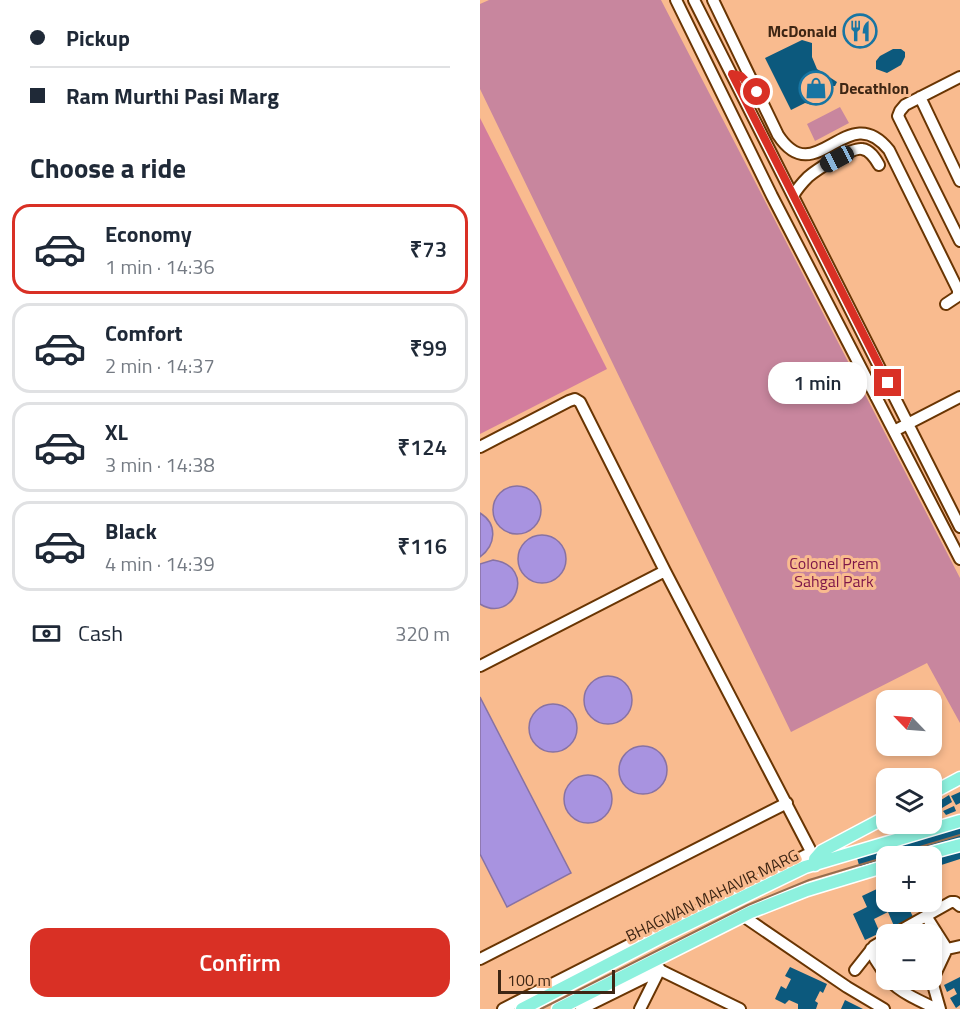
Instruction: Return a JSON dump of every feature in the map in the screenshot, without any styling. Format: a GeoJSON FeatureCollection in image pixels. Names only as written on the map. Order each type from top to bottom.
{"type":"FeatureCollection","features":[{"type":"Feature","properties":{"kind":"main road"},"geometry":{"type":"LineString","coordinates":[[942,788],[960,778]]}},
{"type":"Feature","properties":{"kind":"main road","name":"BHAGWAN MAHAVIR MARG"},"geometry":{"type":"LineString","coordinates":[[522,1009],[814,859],[960,821]]}},
{"type":"Feature","properties":{"kind":"main road"},"geometry":{"type":"LineString","coordinates":[[814,859],[828,848],[876,822]]}},
{"type":"Feature","properties":{"kind":"main road"},"geometry":{"type":"LineString","coordinates":[[942,849],[960,844]]}},
{"type":"Feature","properties":{"kind":"main road","name":"BHAGWAN MAHAVIR MARG"},"geometry":{"type":"LineString","coordinates":[[558,1009],[743,916],[807,890],[876,869]]}},
{"type":"Feature","properties":{"kind":"street"},"geometry":{"type":"LineString","coordinates":[[676,0],[772,196],[960,559]]}},
{"type":"Feature","properties":{"kind":"street"},"geometry":{"type":"LineString","coordinates":[[694,0],[960,527]]}},
{"type":"Feature","properties":{"kind":"street"},"geometry":{"type":"LineString","coordinates":[[713,0],[784,144],[792,152],[798,155],[813,154],[858,134],[867,134],[883,142],[893,157],[958,290],[958,296],[946,304]]}},
{"type":"Feature","properties":{"kind":"street"},"geometry":{"type":"LineString","coordinates":[[725,61],[731,53],[731,35]]}},
{"type":"Feature","properties":{"kind":"street"},"geometry":{"type":"LineString","coordinates":[[732,74],[741,76],[757,92]]}},
{"type":"Feature","properties":{"kind":"street"},"geometry":{"type":"LineString","coordinates":[[960,77],[905,105],[898,117],[960,241]]}},
{"type":"Feature","properties":{"kind":"street"},"geometry":{"type":"LineString","coordinates":[[920,97],[960,182]]}},
{"type":"Feature","properties":{"kind":"street"},"geometry":{"type":"LineString","coordinates":[[793,196],[811,174],[856,149],[865,149],[870,152],[879,165]]}},
{"type":"Feature","properties":{"kind":"street"},"geometry":{"type":"LineString","coordinates":[[910,427],[960,397]]}},
{"type":"Feature","properties":{"kind":"street"},"geometry":{"type":"LineString","coordinates":[[480,447],[569,401],[575,399],[580,402],[814,859],[503,1009]]}},
{"type":"Feature","properties":{"kind":"street"},"geometry":{"type":"LineString","coordinates":[[895,434],[960,405]]}},
{"type":"Feature","properties":{"kind":"street"},"geometry":{"type":"LineString","coordinates":[[480,666],[665,571]]}},
{"type":"Feature","properties":{"kind":"street"},"geometry":{"type":"LineString","coordinates":[[480,959],[787,803]]}},
{"type":"Feature","properties":{"kind":"street"},"geometry":{"type":"LineString","coordinates":[[912,924],[951,902],[960,906]]}},
{"type":"Feature","properties":{"kind":"street"},"geometry":{"type":"LineString","coordinates":[[743,916],[847,987],[884,1009]]}},
{"type":"Feature","properties":{"kind":"street"},"geometry":{"type":"LineString","coordinates":[[926,916],[947,949]]}},
{"type":"Feature","properties":{"kind":"street"},"geometry":{"type":"LineString","coordinates":[[855,970],[876,946]]}},
{"type":"Feature","properties":{"kind":"street"},"geometry":{"type":"LineString","coordinates":[[947,949],[960,946]]}},
{"type":"Feature","properties":{"kind":"street"},"geometry":{"type":"LineString","coordinates":[[871,949],[876,960]]}},
{"type":"Feature","properties":{"kind":"street"},"geometry":{"type":"LineString","coordinates":[[938,1009],[932,981],[947,949]]}},
{"type":"Feature","properties":{"kind":"street"},"geometry":{"type":"LineString","coordinates":[[640,1009],[671,951]]}},
{"type":"Feature","properties":{"kind":"street"},"geometry":{"type":"LineString","coordinates":[[581,1009],[660,970]]}},
{"type":"Feature","properties":{"kind":"street"},"geometry":{"type":"LineString","coordinates":[[660,970],[740,1009]]}},
{"type":"Feature","properties":{"kind":"street"},"geometry":{"type":"LineString","coordinates":[[901,990],[938,1009]]}},
{"type":"Feature","properties":{"kind":"green space","name":"Colonel Prem Sahgal Park"},"geometry":{"type":"Polygon","coordinates":[[[489,0],[661,0],[960,578],[960,723],[927,663],[791,732],[480,89],[480,4],[489,0]]]}},
{"type":"Feature","properties":{"kind":"green space"},"geometry":{"type":"Polygon","coordinates":[[[840,107],[849,123],[815,141],[807,124],[840,107]]]}},
{"type":"Feature","properties":{"kind":"shaded area"},"geometry":{"type":"Polygon","coordinates":[[[480,118],[607,369],[480,434],[480,118]]]}},
{"type":"Feature","properties":{"kind":"shaded area"},"geometry":{"type":"Polygon","coordinates":[[[512,486],[522,486],[537,496],[541,510],[537,524],[531,530],[522,534],[512,534],[497,524],[493,515],[493,505],[503,490],[512,486]]]}},
{"type":"Feature","properties":{"kind":"shaded area"},"geometry":{"type":"Polygon","coordinates":[[[480,513],[490,523],[493,535],[489,547],[480,557],[480,513]]]}},
{"type":"Feature","properties":{"kind":"shaded area"},"geometry":{"type":"Polygon","coordinates":[[[537,535],[547,535],[562,545],[566,559],[562,573],[556,579],[547,583],[537,583],[522,573],[518,564],[518,554],[528,539],[537,535]]]}},
{"type":"Feature","properties":{"kind":"shaded area"},"geometry":{"type":"Polygon","coordinates":[[[493,560],[507,564],[515,572],[518,582],[511,601],[503,607],[492,608],[480,604],[480,564],[493,560]]]}},
{"type":"Feature","properties":{"kind":"shaded area"},"geometry":{"type":"Polygon","coordinates":[[[603,676],[613,676],[628,686],[632,700],[628,714],[622,720],[613,724],[603,724],[588,714],[584,705],[584,695],[594,680],[603,676]]]}},
{"type":"Feature","properties":{"kind":"shaded area"},"geometry":{"type":"Polygon","coordinates":[[[480,697],[571,873],[507,907],[480,854],[480,697]]]}},
{"type":"Feature","properties":{"kind":"shaded area"},"geometry":{"type":"Polygon","coordinates":[[[548,704],[558,704],[573,714],[577,728],[573,742],[567,748],[558,752],[548,752],[533,742],[529,733],[529,723],[539,708],[548,704]]]}},
{"type":"Feature","properties":{"kind":"shaded area"},"geometry":{"type":"Polygon","coordinates":[[[638,746],[648,746],[663,756],[667,770],[663,784],[657,790],[648,794],[638,794],[623,784],[619,775],[619,765],[629,750],[638,746]]]}},
{"type":"Feature","properties":{"kind":"shaded area"},"geometry":{"type":"Polygon","coordinates":[[[583,775],[593,775],[605,782],[612,794],[612,804],[605,816],[593,823],[583,823],[568,812],[564,804],[564,794],[575,779],[583,775]]]}},
{"type":"Feature","properties":{"kind":"building"},"geometry":{"type":"Polygon","coordinates":[[[802,40],[812,43],[812,57],[817,69],[837,82],[813,105],[805,103],[791,110],[765,58],[802,40]]]}},
{"type":"Feature","properties":{"kind":"building"},"geometry":{"type":"Polygon","coordinates":[[[893,49],[901,49],[905,52],[901,65],[887,73],[876,69],[876,61],[880,56],[893,49]]]}},
{"type":"Feature","properties":{"kind":"building"},"geometry":{"type":"Polygon","coordinates":[[[960,792],[960,803],[956,805],[951,796],[960,792]]]}},
{"type":"Feature","properties":{"kind":"building"},"geometry":{"type":"Polygon","coordinates":[[[949,795],[952,802],[942,808],[942,799],[949,795]]]}},
{"type":"Feature","properties":{"kind":"building"},"geometry":{"type":"Polygon","coordinates":[[[954,806],[956,811],[946,815],[943,811],[954,806]]]}},
{"type":"Feature","properties":{"kind":"building"},"geometry":{"type":"Polygon","coordinates":[[[960,818],[960,859],[942,865],[942,846],[899,846],[910,843],[908,835],[911,834],[942,834],[942,824],[960,818]]]}},
{"type":"Feature","properties":{"kind":"building"},"geometry":{"type":"Polygon","coordinates":[[[876,853],[876,875],[863,879],[857,858],[876,853]]]}},
{"type":"Feature","properties":{"kind":"building"},"geometry":{"type":"Polygon","coordinates":[[[876,889],[876,912],[888,912],[874,919],[876,935],[865,940],[853,914],[867,907],[862,896],[876,889]]]}},
{"type":"Feature","properties":{"kind":"building"},"geometry":{"type":"Polygon","coordinates":[[[888,912],[911,912],[913,917],[893,924],[888,912]]]}},
{"type":"Feature","properties":{"kind":"building"},"geometry":{"type":"Polygon","coordinates":[[[790,967],[827,984],[823,993],[820,991],[815,1001],[818,1003],[816,1009],[798,1009],[798,1004],[789,1000],[785,1004],[775,999],[781,986],[786,989],[791,979],[785,976],[790,967]]]}},
{"type":"Feature","properties":{"kind":"building"},"geometry":{"type":"Polygon","coordinates":[[[960,977],[960,1005],[956,1008],[950,998],[957,994],[954,988],[947,992],[944,985],[960,977]]]}},
{"type":"Feature","properties":{"kind":"building"},"geometry":{"type":"Polygon","coordinates":[[[845,1000],[863,1009],[841,1009],[845,1000]]]}},
{"type":"Feature","properties":{"kind":"railway"},"geometry":{"type":"LineString","coordinates":[[541,1009],[748,905],[809,880],[960,835]]}},
{"type":"Feature","properties":{"kind":"place","name":"McDonald"},"geometry":{"type":"Point","coordinates":[860,31]}},
{"type":"Feature","properties":{"kind":"place","name":"Decathlon"},"geometry":{"type":"Point","coordinates":[816,88]}},
{"type":"Feature","properties":{"kind":"route"},"geometry":{"type":"LineString","coordinates":[[757,92],[741,76],[732,74],[888,383]]}}]}
